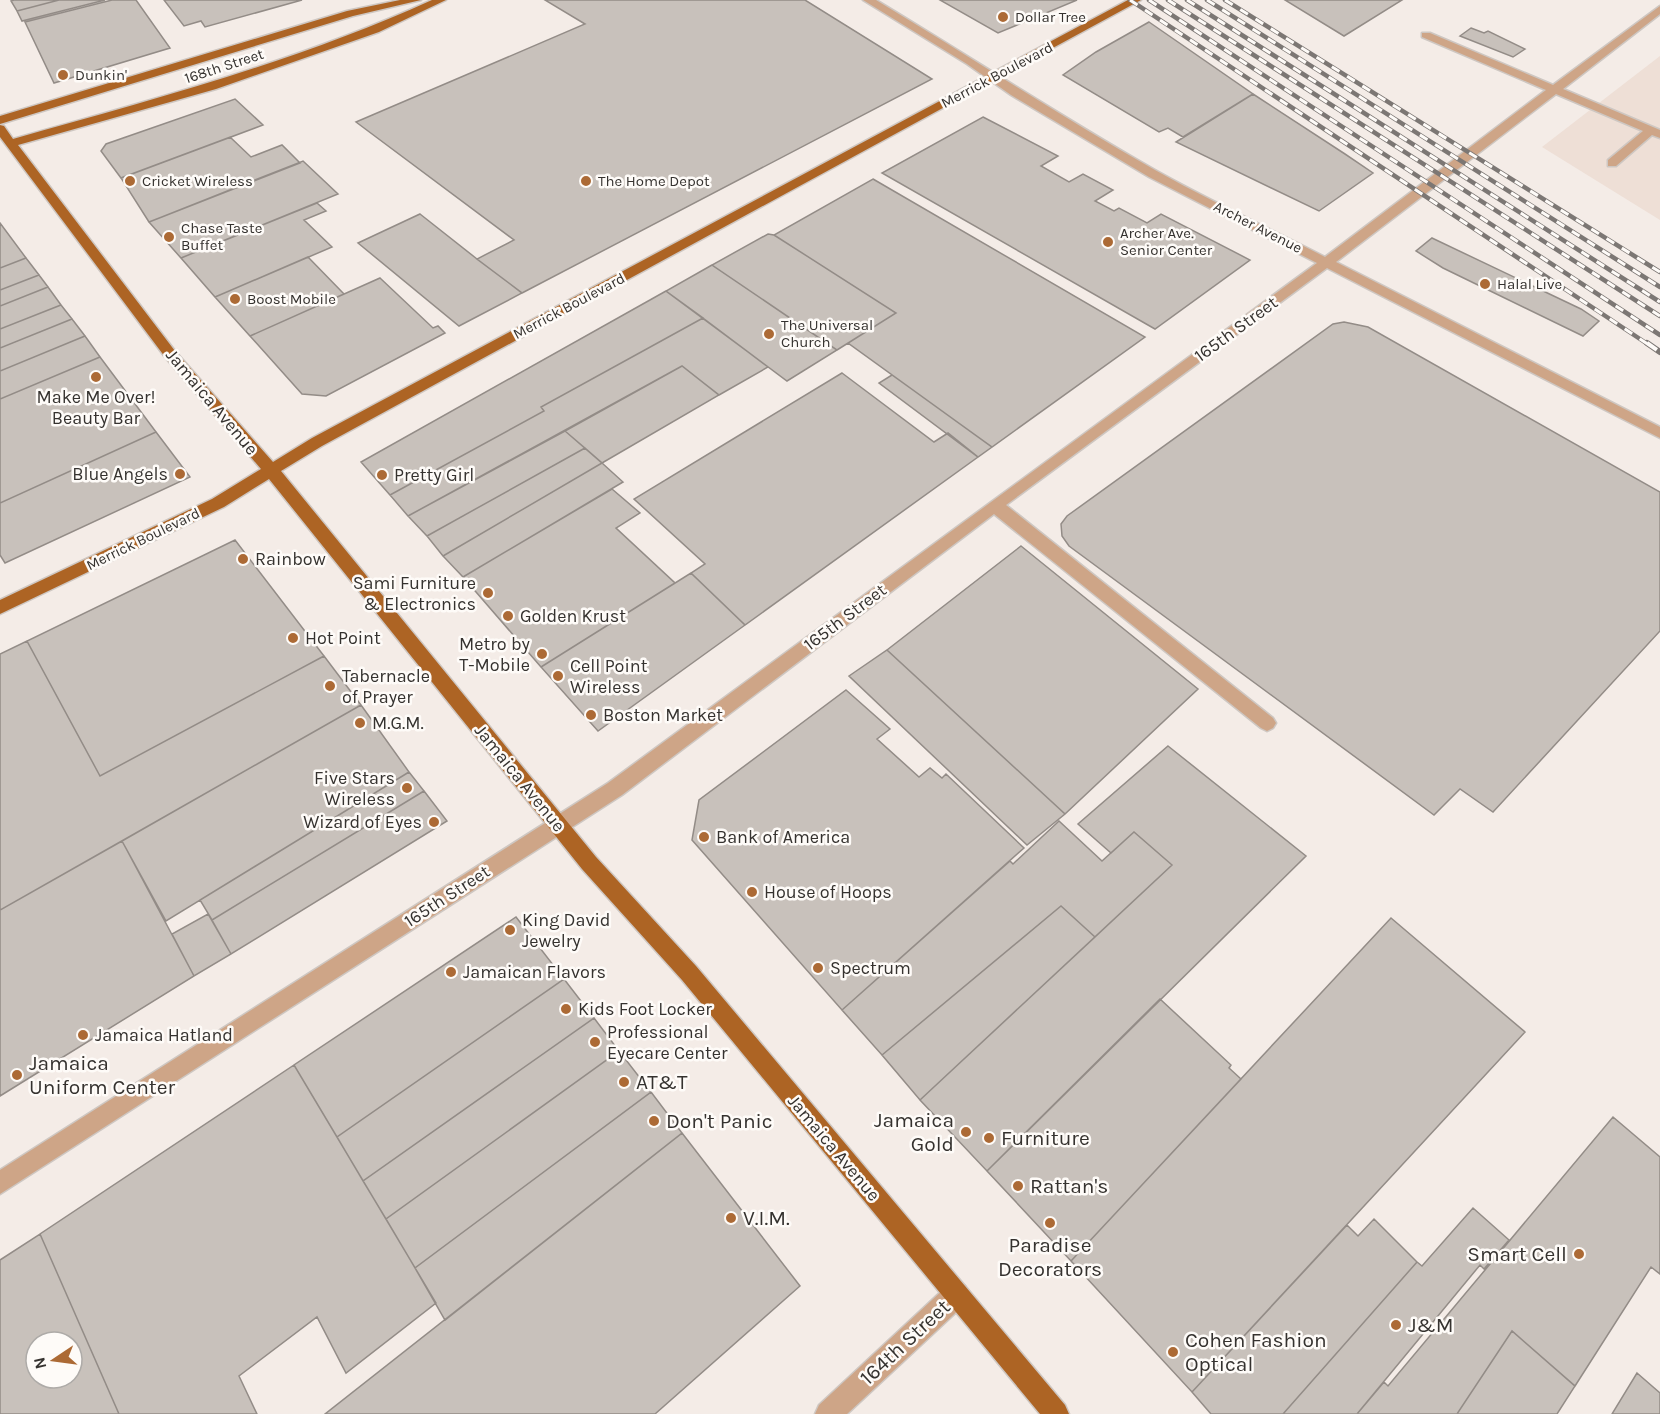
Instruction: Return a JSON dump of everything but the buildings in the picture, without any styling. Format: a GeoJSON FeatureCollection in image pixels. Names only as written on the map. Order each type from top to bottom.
{"type":"FeatureCollection","features":[{"type":"Feature","properties":{"kind":"main road","name":"168th Street"},"geometry":{"type":"LineString","coordinates":[[0,120],[351,13],[416,0]]}},
{"type":"Feature","properties":{"kind":"main road","name":"168th Street"},"geometry":{"type":"LineString","coordinates":[[11,143],[252,73],[375,30],[441,0]]}},
{"type":"Feature","properties":{"kind":"main road","name":"Merrick Boulevard"},"geometry":{"type":"LineString","coordinates":[[0,607],[218,502],[317,442],[1136,0]]}},
{"type":"Feature","properties":{"kind":"main road","name":"Jamaica Avenue"},"geometry":{"type":"LineString","coordinates":[[0,129],[170,354],[270,471],[558,826],[689,973],[1056,1414]]}},
{"type":"Feature","properties":{"kind":"street","name":"Archer Avenue"},"geometry":{"type":"LineString","coordinates":[[868,0],[1153,174],[1660,433]]}},
{"type":"Feature","properties":{"kind":"street","name":"165th Street"},"geometry":{"type":"LineString","coordinates":[[0,1183],[615,789],[995,505],[1327,262],[1553,88],[1660,9]]}},
{"type":"Feature","properties":{"kind":"street"},"geometry":{"type":"LineString","coordinates":[[1426,35],[1656,132]]}},
{"type":"Feature","properties":{"kind":"street"},"geometry":{"type":"LineString","coordinates":[[1612,163],[1656,132]]}},
{"type":"Feature","properties":{"kind":"street"},"geometry":{"type":"LineString","coordinates":[[995,505],[1024,531],[1267,723]]}},
{"type":"Feature","properties":{"kind":"street","name":"164th Street"},"geometry":{"type":"LineString","coordinates":[[828,1414],[956,1295]]}},
{"type":"Feature","properties":{"kind":"shaded area"},"geometry":{"type":"Polygon","coordinates":[[[1660,56],[1660,220],[1542,147],[1660,56]]]}},
{"type":"Feature","properties":{"kind":"railway"},"geometry":{"type":"LineString","coordinates":[[1130,0],[1649,345]]}},
{"type":"Feature","properties":{"kind":"railway"},"geometry":{"type":"LineString","coordinates":[[1149,0],[1660,335]]}},
{"type":"Feature","properties":{"kind":"railway"},"geometry":{"type":"LineString","coordinates":[[1168,0],[1660,316]]}},
{"type":"Feature","properties":{"kind":"railway"},"geometry":{"type":"LineString","coordinates":[[1187,0],[1660,302]]}},
{"type":"Feature","properties":{"kind":"railway"},"geometry":{"type":"LineString","coordinates":[[1207,0],[1660,287]]}},
{"type":"Feature","properties":{"kind":"railway"},"geometry":{"type":"LineString","coordinates":[[1225,0],[1660,272]]}},
{"type":"Feature","properties":{"kind":"railway"},"geometry":{"type":"LineString","coordinates":[[1647,343],[1660,352]]}},
{"type":"Feature","properties":{"kind":"place","name":"Dollar Tree"},"geometry":{"type":"Point","coordinates":[1003,17]}},
{"type":"Feature","properties":{"kind":"place","name":"Dunkin'"},"geometry":{"type":"Point","coordinates":[63,75]}},
{"type":"Feature","properties":{"kind":"place","name":"Cricket Wireless"},"geometry":{"type":"Point","coordinates":[130,181]}},
{"type":"Feature","properties":{"kind":"place","name":"The Home Depot"},"geometry":{"type":"Point","coordinates":[586,181]}},
{"type":"Feature","properties":{"kind":"place","name":"Chase Taste Buffet"},"geometry":{"type":"Point","coordinates":[169,237]}},
{"type":"Feature","properties":{"kind":"place","name":"Archer Ave. Senior Center"},"geometry":{"type":"Point","coordinates":[1108,242]}},
{"type":"Feature","properties":{"kind":"place","name":"Halal Live"},"geometry":{"type":"Point","coordinates":[1485,284]}},
{"type":"Feature","properties":{"kind":"place","name":"Boost Mobile"},"geometry":{"type":"Point","coordinates":[235,299]}},
{"type":"Feature","properties":{"kind":"place","name":"The Universal Church"},"geometry":{"type":"Point","coordinates":[769,334]}},
{"type":"Feature","properties":{"kind":"place","name":"Make Me Over! Beauty Bar"},"geometry":{"type":"Point","coordinates":[96,377]}},
{"type":"Feature","properties":{"kind":"place","name":"Blue Angels"},"geometry":{"type":"Point","coordinates":[180,474]}},
{"type":"Feature","properties":{"kind":"place","name":"Pretty Girl"},"geometry":{"type":"Point","coordinates":[382,475]}},
{"type":"Feature","properties":{"kind":"place","name":"Rainbow"},"geometry":{"type":"Point","coordinates":[243,559]}},
{"type":"Feature","properties":{"kind":"place","name":"Sami Furniture & Electronics"},"geometry":{"type":"Point","coordinates":[488,593]}},
{"type":"Feature","properties":{"kind":"place","name":"Golden Krust"},"geometry":{"type":"Point","coordinates":[508,616]}},
{"type":"Feature","properties":{"kind":"place","name":"Hot Point"},"geometry":{"type":"Point","coordinates":[293,638]}},
{"type":"Feature","properties":{"kind":"place","name":"Metro by T-Mobile"},"geometry":{"type":"Point","coordinates":[542,654]}},
{"type":"Feature","properties":{"kind":"place","name":"Cell Point Wireless"},"geometry":{"type":"Point","coordinates":[558,676]}},
{"type":"Feature","properties":{"kind":"place","name":"Tabernacle of Prayer"},"geometry":{"type":"Point","coordinates":[330,686]}},
{"type":"Feature","properties":{"kind":"place","name":"Boston Market"},"geometry":{"type":"Point","coordinates":[591,715]}},
{"type":"Feature","properties":{"kind":"place","name":"M.G.M."},"geometry":{"type":"Point","coordinates":[360,723]}},
{"type":"Feature","properties":{"kind":"place","name":"Five Stars Wireless"},"geometry":{"type":"Point","coordinates":[407,788]}},
{"type":"Feature","properties":{"kind":"place","name":"Wizard of Eyes"},"geometry":{"type":"Point","coordinates":[434,822]}},
{"type":"Feature","properties":{"kind":"place","name":"Bank of America"},"geometry":{"type":"Point","coordinates":[704,837]}},
{"type":"Feature","properties":{"kind":"place","name":"House of Hoops"},"geometry":{"type":"Point","coordinates":[752,892]}},
{"type":"Feature","properties":{"kind":"place","name":"King David Jewelry"},"geometry":{"type":"Point","coordinates":[510,930]}},
{"type":"Feature","properties":{"kind":"place","name":"Spectrum"},"geometry":{"type":"Point","coordinates":[818,968]}},
{"type":"Feature","properties":{"kind":"place","name":"Jamaican Flavors"},"geometry":{"type":"Point","coordinates":[451,972]}},
{"type":"Feature","properties":{"kind":"place","name":"Kids Foot Locker"},"geometry":{"type":"Point","coordinates":[566,1009]}},
{"type":"Feature","properties":{"kind":"place","name":"Jamaica Hatland"},"geometry":{"type":"Point","coordinates":[83,1035]}},
{"type":"Feature","properties":{"kind":"place","name":"Professional Eyecare Center"},"geometry":{"type":"Point","coordinates":[595,1042]}},
{"type":"Feature","properties":{"kind":"place","name":"Jamaica Uniform Center"},"geometry":{"type":"Point","coordinates":[17,1075]}},
{"type":"Feature","properties":{"kind":"place","name":"AT&T"},"geometry":{"type":"Point","coordinates":[624,1082]}},
{"type":"Feature","properties":{"kind":"place","name":"Don't Panic"},"geometry":{"type":"Point","coordinates":[654,1121]}},
{"type":"Feature","properties":{"kind":"place","name":"Jamaica Gold"},"geometry":{"type":"Point","coordinates":[966,1132]}},
{"type":"Feature","properties":{"kind":"place","name":"Furniture"},"geometry":{"type":"Point","coordinates":[989,1138]}},
{"type":"Feature","properties":{"kind":"place","name":"Rattan's"},"geometry":{"type":"Point","coordinates":[1018,1186]}},
{"type":"Feature","properties":{"kind":"place","name":"V.I.M."},"geometry":{"type":"Point","coordinates":[731,1218]}},
{"type":"Feature","properties":{"kind":"place","name":"Paradise Decorators"},"geometry":{"type":"Point","coordinates":[1050,1223]}},
{"type":"Feature","properties":{"kind":"place","name":"Smart Cell"},"geometry":{"type":"Point","coordinates":[1579,1254]}},
{"type":"Feature","properties":{"kind":"place","name":"J&M"},"geometry":{"type":"Point","coordinates":[1396,1325]}},
{"type":"Feature","properties":{"kind":"place","name":"Cohen Fashion Optical"},"geometry":{"type":"Point","coordinates":[1173,1352]}}]}
